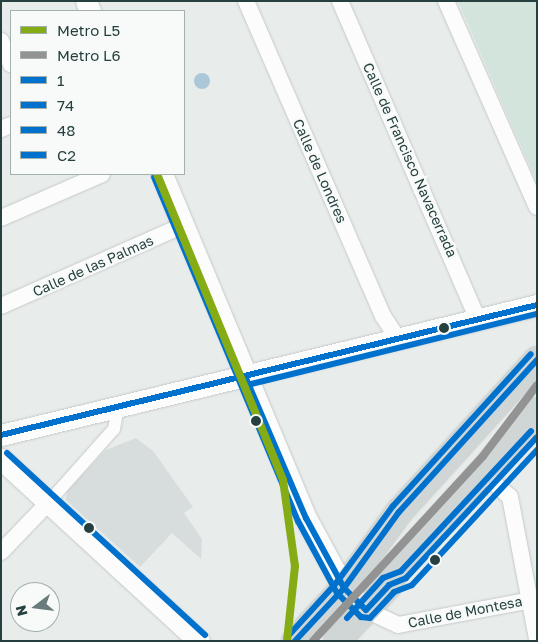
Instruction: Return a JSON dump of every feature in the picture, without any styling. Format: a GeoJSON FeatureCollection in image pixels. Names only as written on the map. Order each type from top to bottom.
{"type":"FeatureCollection","features":[{"type":"Feature","properties":{"kind":"main road"},"geometry":{"type":"LineString","coordinates":[[295,641],[344,588],[387,534],[399,512],[537,360]]}},
{"type":"Feature","properties":{"kind":"main road"},"geometry":{"type":"LineString","coordinates":[[387,534],[412,520],[537,386]]}},
{"type":"Feature","properties":{"kind":"main road"},"geometry":{"type":"LineString","coordinates":[[337,641],[389,585],[397,566],[537,412]]}},
{"type":"Feature","properties":{"kind":"main road"},"geometry":{"type":"LineString","coordinates":[[389,585],[406,578],[537,437]]}},
{"type":"Feature","properties":{"kind":"street","name":"Calle de Londres"},"geometry":{"type":"LineString","coordinates":[[246,1],[383,316],[398,339]]}},
{"type":"Feature","properties":{"kind":"street","name":"Calle de Francisco Navacerrada"},"geometry":{"type":"LineString","coordinates":[[340,1],[478,320]]}},
{"type":"Feature","properties":{"kind":"street"},"geometry":{"type":"LineString","coordinates":[[446,1],[537,207]]}},
{"type":"Feature","properties":{"kind":"street"},"geometry":{"type":"LineString","coordinates":[[1,41],[10,62]]}},
{"type":"Feature","properties":{"kind":"street"},"geometry":{"type":"LineString","coordinates":[[1,218],[100,175]]}},
{"type":"Feature","properties":{"kind":"street"},"geometry":{"type":"LineString","coordinates":[[162,175],[306,518],[344,588],[366,610]]}},
{"type":"Feature","properties":{"kind":"street","name":"Calle de las Palmas"},"geometry":{"type":"LineString","coordinates":[[1,306],[184,225]]}},
{"type":"Feature","properties":{"kind":"street"},"geometry":{"type":"LineString","coordinates":[[1,434],[537,305]]}},
{"type":"Feature","properties":{"kind":"street"},"geometry":{"type":"LineString","coordinates":[[1,552],[114,430],[118,406]]}},
{"type":"Feature","properties":{"kind":"street"},"geometry":{"type":"LineString","coordinates":[[1,459],[199,641]]}},
{"type":"Feature","properties":{"kind":"street"},"geometry":{"type":"LineString","coordinates":[[494,483],[510,497],[533,600],[537,638]]}},
{"type":"Feature","properties":{"kind":"street","name":"Calle de Montesa"},"geometry":{"type":"LineString","coordinates":[[366,610],[398,625],[533,600]]}},
{"type":"Feature","properties":{"kind":"shaded area"},"geometry":{"type":"Polygon","coordinates":[[[458,1],[537,1],[537,182],[507,114],[458,1]]]}},
{"type":"Feature","properties":{"kind":"shaded area"},"geometry":{"type":"Polygon","coordinates":[[[136,438],[153,451],[193,507],[184,513],[202,539],[201,559],[172,533],[140,567],[66,500],[67,491],[106,450],[136,438]]]}},
{"type":"Feature","properties":{"kind":"water"},"geometry":{"type":"Polygon","coordinates":[[[199,73],[205,73],[210,78],[208,87],[199,89],[194,84],[194,78],[199,73]]]}},
{"type":"Feature","properties":{"kind":"metro line","name":"L5"},"geometry":{"type":"LineString","coordinates":[[157,175],[283,480],[295,566],[287,641]]}},
{"type":"Feature","properties":{"kind":"metro line","name":"L6"},"geometry":{"type":"LineString","coordinates":[[313,641],[483,456],[537,385]]}},
{"type":"Feature","properties":{"kind":"transit line","name":"74"},"geometry":{"type":"LineString","coordinates":[[154,177],[298,521],[337,593],[361,617],[370,618],[394,592],[412,585],[537,450]]}},
{"type":"Feature","properties":{"kind":"transit line","name":"1"},"geometry":{"type":"LineString","coordinates":[[1,435],[537,305]]}},
{"type":"Feature","properties":{"kind":"transit line","name":"74"},"geometry":{"type":"LineString","coordinates":[[247,385],[537,314]]}},
{"type":"Feature","properties":{"kind":"transit line","name":"48"},"geometry":{"type":"LineString","coordinates":[[289,635],[337,582],[393,506],[531,354]]}},
{"type":"Feature","properties":{"kind":"transit line","name":"C2"},"geometry":{"type":"LineString","coordinates":[[295,641],[344,588],[399,512],[537,360]]}},
{"type":"Feature","properties":{"kind":"transit line","name":"1"},"geometry":{"type":"LineString","coordinates":[[245,376],[306,518],[344,588],[366,610],[389,585],[406,578],[537,437]]}},
{"type":"Feature","properties":{"kind":"transit line","name":"48"},"geometry":{"type":"LineString","coordinates":[[347,618],[383,578],[401,571],[531,431]]}},
{"type":"Feature","properties":{"kind":"transit line","name":"48"},"geometry":{"type":"LineString","coordinates":[[7,453],[205,635]]}}]}
